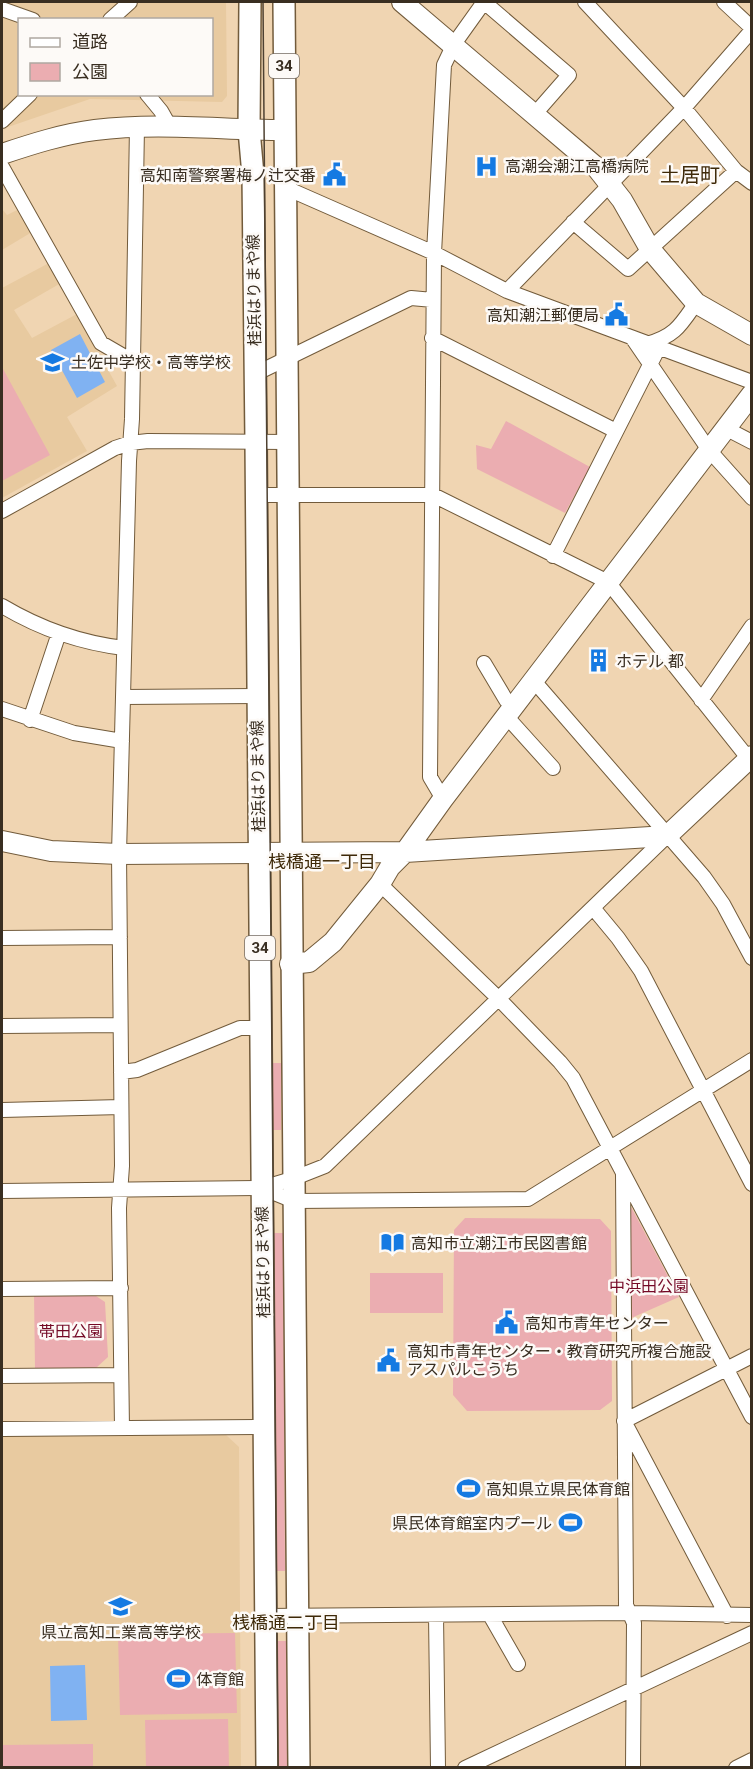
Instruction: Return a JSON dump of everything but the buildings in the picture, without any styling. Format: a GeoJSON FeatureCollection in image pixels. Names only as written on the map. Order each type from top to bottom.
{"type":"FeatureCollection","features":[{"type":"Feature","properties":{"kind":"main road","name":"桂浜はりまや線"},"geometry":{"type":"LineString","coordinates":[[250,2],[249,129],[253,175],[257,495],[267,1767]]}},
{"type":"Feature","properties":{"kind":"main road","name":"桂浜はりまや線"},"geometry":{"type":"LineString","coordinates":[[284,2],[286,495],[299,1767]]}},
{"type":"Feature","properties":{"kind":"street"},"geometry":{"type":"LineString","coordinates":[[112,18],[130,2]]}},
{"type":"Feature","properties":{"kind":"street"},"geometry":{"type":"LineString","coordinates":[[402,2],[596,167],[610,182],[650,249],[696,303],[752,335]]}},
{"type":"Feature","properties":{"kind":"street"},"geometry":{"type":"LineString","coordinates":[[443,799],[430,777],[434,253],[444,66],[454,44],[484,2],[569,75],[534,115]]}},
{"type":"Feature","properties":{"kind":"street"},"geometry":{"type":"LineString","coordinates":[[585,2],[684,108],[736,171],[752,183]]}},
{"type":"Feature","properties":{"kind":"street"},"geometry":{"type":"LineString","coordinates":[[507,291],[684,108],[752,29],[724,2]]}},
{"type":"Feature","properties":{"kind":"street"},"geometry":{"type":"LineString","coordinates":[[2,9],[27,18]]}},
{"type":"Feature","properties":{"kind":"street"},"geometry":{"type":"LineString","coordinates":[[2,121],[28,96]]}},
{"type":"Feature","properties":{"kind":"street"},"geometry":{"type":"LineString","coordinates":[[149,96],[171,127]]}},
{"type":"Feature","properties":{"kind":"street"},"geometry":{"type":"LineString","coordinates":[[122,1428],[119,1208],[122,1107],[119,854],[137,127]]}},
{"type":"Feature","properties":{"kind":"street"},"geometry":{"type":"LineString","coordinates":[[2,154],[57,136],[95,130],[171,127],[285,130]]}},
{"type":"Feature","properties":{"kind":"street"},"geometry":{"type":"LineString","coordinates":[[2,167],[101,343],[132,362]]}},
{"type":"Feature","properties":{"kind":"street"},"geometry":{"type":"LineString","coordinates":[[573,222],[628,269],[736,171]]}},
{"type":"Feature","properties":{"kind":"street"},"geometry":{"type":"LineString","coordinates":[[286,188],[434,253],[507,291],[752,382]]}},
{"type":"Feature","properties":{"kind":"street"},"geometry":{"type":"LineString","coordinates":[[255,374],[411,298],[433,300]]}},
{"type":"Feature","properties":{"kind":"street"},"geometry":{"type":"LineString","coordinates":[[652,346],[677,331],[696,303]]}},
{"type":"Feature","properties":{"kind":"street"},"geometry":{"type":"LineString","coordinates":[[677,331],[677,353]]}},
{"type":"Feature","properties":{"kind":"street"},"geometry":{"type":"LineString","coordinates":[[432,338],[616,431]]}},
{"type":"Feature","properties":{"kind":"street"},"geometry":{"type":"LineString","coordinates":[[633,339],[709,450],[752,498]]}},
{"type":"Feature","properties":{"kind":"street"},"geometry":{"type":"LineString","coordinates":[[553,556],[650,364],[652,346]]}},
{"type":"Feature","properties":{"kind":"street"},"geometry":{"type":"LineString","coordinates":[[290,964],[309,962],[333,942],[380,884],[390,867],[405,852],[752,394]]}},
{"type":"Feature","properties":{"kind":"street"},"geometry":{"type":"LineString","coordinates":[[725,428],[752,442]]}},
{"type":"Feature","properties":{"kind":"street"},"geometry":{"type":"LineString","coordinates":[[2,511],[115,448],[130,443],[148,441],[286,442]]}},
{"type":"Feature","properties":{"kind":"street"},"geometry":{"type":"LineString","coordinates":[[2,1191],[262,1188],[325,1166],[750,759],[608,582],[433,495],[257,495]]}},
{"type":"Feature","properties":{"kind":"street"},"geometry":{"type":"LineString","coordinates":[[2,606],[59,633],[97,645],[124,648]]}},
{"type":"Feature","properties":{"kind":"street"},"geometry":{"type":"LineString","coordinates":[[701,700],[752,626]]}},
{"type":"Feature","properties":{"kind":"street"},"geometry":{"type":"LineString","coordinates":[[30,720],[59,633]]}},
{"type":"Feature","properties":{"kind":"street"},"geometry":{"type":"LineString","coordinates":[[484,663],[506,700],[510,712],[553,768]]}},
{"type":"Feature","properties":{"kind":"street"},"geometry":{"type":"LineString","coordinates":[[534,681],[704,877],[723,904],[752,958]]}},
{"type":"Feature","properties":{"kind":"street"},"geometry":{"type":"LineString","coordinates":[[124,698],[257,696]]}},
{"type":"Feature","properties":{"kind":"street"},"geometry":{"type":"LineString","coordinates":[[2,709],[74,733],[122,741]]}},
{"type":"Feature","properties":{"kind":"street"},"geometry":{"type":"LineString","coordinates":[[3,846],[119,854],[405,852],[667,836]]}},
{"type":"Feature","properties":{"kind":"street"},"geometry":{"type":"LineString","coordinates":[[380,884],[499,999],[561,1062],[573,1078],[752,1417]]}},
{"type":"Feature","properties":{"kind":"street"},"geometry":{"type":"LineString","coordinates":[[594,909],[641,971],[752,1184]]}},
{"type":"Feature","properties":{"kind":"street"},"geometry":{"type":"LineString","coordinates":[[2,938],[120,937]]}},
{"type":"Feature","properties":{"kind":"street"},"geometry":{"type":"LineString","coordinates":[[2,1026],[120,1025]]}},
{"type":"Feature","properties":{"kind":"street"},"geometry":{"type":"LineString","coordinates":[[121,1072],[137,1070],[240,1028],[261,1028]]}},
{"type":"Feature","properties":{"kind":"street"},"geometry":{"type":"LineString","coordinates":[[262,1188],[294,1201],[528,1199],[752,1060]]}},
{"type":"Feature","properties":{"kind":"street"},"geometry":{"type":"LineString","coordinates":[[2,1110],[122,1107]]}},
{"type":"Feature","properties":{"kind":"street"},"geometry":{"type":"LineString","coordinates":[[623,1173],[626,1605],[634,1623],[633,1767]]}},
{"type":"Feature","properties":{"kind":"street"},"geometry":{"type":"LineString","coordinates":[[2,1288],[120,1288]]}},
{"type":"Feature","properties":{"kind":"street"},"geometry":{"type":"LineString","coordinates":[[624,1421],[752,1356]]}},
{"type":"Feature","properties":{"kind":"street"},"geometry":{"type":"LineString","coordinates":[[2,1376],[121,1375]]}},
{"type":"Feature","properties":{"kind":"street"},"geometry":{"type":"LineString","coordinates":[[624,1421],[728,1616]]}},
{"type":"Feature","properties":{"kind":"street"},"geometry":{"type":"LineString","coordinates":[[2,1429],[265,1427]]}},
{"type":"Feature","properties":{"kind":"street"},"geometry":{"type":"LineString","coordinates":[[266,1616],[629,1613],[752,1615]]}},
{"type":"Feature","properties":{"kind":"street"},"geometry":{"type":"LineString","coordinates":[[436,1615],[438,1767]]}},
{"type":"Feature","properties":{"kind":"street"},"geometry":{"type":"LineString","coordinates":[[490,1615],[518,1664]]}},
{"type":"Feature","properties":{"kind":"street"},"geometry":{"type":"LineString","coordinates":[[465,1767],[752,1633]]}},
{"type":"Feature","properties":{"kind":"street"},"geometry":{"type":"LineString","coordinates":[[736,1767],[752,1761]]}},
{"type":"Feature","properties":{"kind":"shaded area"},"geometry":{"type":"Polygon","coordinates":[[[2,2],[226,2],[227,96],[222,102],[90,99],[8,127],[2,125],[2,2]]]}},
{"type":"Feature","properties":{"kind":"shaded area"},"geometry":{"type":"Polygon","coordinates":[[[2,209],[7,215],[19,209],[32,232],[2,250],[2,209]]]}},
{"type":"Feature","properties":{"kind":"shaded area","name":"土佐中学校・高等学校"},"geometry":{"type":"Polygon","coordinates":[[[49,263],[61,283],[14,310],[32,338],[77,314],[117,386],[67,417],[87,451],[2,498],[2,288],[49,263]]]}},
{"type":"Feature","properties":{"kind":"shaded area","name":"県立高知工業高等学校"},"geometry":{"type":"Polygon","coordinates":[[[226,1435],[239,1447],[241,1767],[2,1767],[2,1436],[226,1435]]]}},
{"type":"Feature","properties":{"kind":"green space"},"geometry":{"type":"Polygon","coordinates":[[[2,367],[50,455],[2,481],[2,367]]]}},
{"type":"Feature","properties":{"kind":"green space"},"geometry":{"type":"Polygon","coordinates":[[[506,421],[590,467],[565,513],[477,469],[476,445],[491,449],[506,421]]]}},
{"type":"Feature","properties":{"kind":"green space"},"geometry":{"type":"Polygon","coordinates":[[[269,1063],[281,1063],[281,1130],[270,1130],[269,1063]]]}},
{"type":"Feature","properties":{"kind":"green space","name":"中浜田公園"},"geometry":{"type":"Polygon","coordinates":[[[630,1205],[679,1297],[629,1319],[630,1205]]]}},
{"type":"Feature","properties":{"kind":"green space"},"geometry":{"type":"Polygon","coordinates":[[[465,1218],[600,1219],[611,1231],[612,1401],[600,1410],[467,1411],[453,1395],[454,1230],[465,1218]]]}},
{"type":"Feature","properties":{"kind":"green space"},"geometry":{"type":"Polygon","coordinates":[[[270,1233],[283,1233],[285,1571],[273,1571],[270,1233]]]}},
{"type":"Feature","properties":{"kind":"green space"},"geometry":{"type":"Polygon","coordinates":[[[370,1273],[443,1273],[443,1313],[370,1313],[370,1273]]]}},
{"type":"Feature","properties":{"kind":"green space","name":"帯田公園"},"geometry":{"type":"Polygon","coordinates":[[[34,1293],[93,1294],[105,1302],[108,1357],[96,1368],[35,1369],[34,1293]]]}},
{"type":"Feature","properties":{"kind":"green space","name":"体育館"},"geometry":{"type":"Polygon","coordinates":[[[235,1633],[237,1713],[120,1715],[118,1634],[235,1633]]]}},
{"type":"Feature","properties":{"kind":"green space"},"geometry":{"type":"Polygon","coordinates":[[[274,1641],[286,1641],[287,1767],[275,1767],[274,1641]]]}},
{"type":"Feature","properties":{"kind":"green space"},"geometry":{"type":"Polygon","coordinates":[[[228,1719],[229,1767],[146,1767],[145,1720],[228,1719]]]}},
{"type":"Feature","properties":{"kind":"green space"},"geometry":{"type":"Polygon","coordinates":[[[93,1744],[93,1767],[2,1767],[2,1745],[93,1744]]]}},
{"type":"Feature","properties":{"kind":"water"},"geometry":{"type":"Polygon","coordinates":[[[80,334],[105,382],[77,398],[51,350],[80,334]]]}},
{"type":"Feature","properties":{"kind":"water"},"geometry":{"type":"Polygon","coordinates":[[[85,1665],[87,1720],[51,1721],[50,1666],[85,1665]]]}},
{"type":"Feature","properties":{"kind":"tram line"},"geometry":{"type":"LineString","coordinates":[[263,2],[278,1768]]}},
{"type":"Feature","properties":{"kind":"place","name":"高潮会潮江高橋病院"},"geometry":{"type":"Point","coordinates":[487,166]}},
{"type":"Feature","properties":{"kind":"place","name":"高知南警察署梅ノ辻交番"},"geometry":{"type":"Point","coordinates":[334,175]}},
{"type":"Feature","properties":{"kind":"place","name":"高知潮江郵便局"},"geometry":{"type":"Point","coordinates":[617,315]}},
{"type":"Feature","properties":{"kind":"place","name":"土佐中学校・高等学校"},"geometry":{"type":"Point","coordinates":[53,362]}},
{"type":"Feature","properties":{"kind":"place","name":"ホテル 都"},"geometry":{"type":"Point","coordinates":[598,661]}},
{"type":"Feature","properties":{"kind":"place","name":"高知市立潮江市民図書館"},"geometry":{"type":"Point","coordinates":[393,1243]}},
{"type":"Feature","properties":{"kind":"place","name":"高知市青年センター"},"geometry":{"type":"Point","coordinates":[507,1323]}},
{"type":"Feature","properties":{"kind":"place","name":"高知市青年センター・教育研究所複合施設 アスパルこうち"},"geometry":{"type":"Point","coordinates":[389,1360]}},
{"type":"Feature","properties":{"kind":"place","name":"高知県立県民体育館"},"geometry":{"type":"Point","coordinates":[468,1489]}},
{"type":"Feature","properties":{"kind":"place","name":"県民体育館室内プール"},"geometry":{"type":"Point","coordinates":[570,1523]}},
{"type":"Feature","properties":{"kind":"place","name":"県立高知工業高等学校"},"geometry":{"type":"Point","coordinates":[121,1607]}},
{"type":"Feature","properties":{"kind":"place","name":"体育館"},"geometry":{"type":"Point","coordinates":[178,1679]}},
{"type":"Feature","properties":{"kind":"district","name":"土居町"},"geometry":{"type":"Point","coordinates":[690,175]}},
{"type":"Feature","properties":{"kind":"district","name":"桟橋通一丁目"},"geometry":{"type":"Point","coordinates":[322,861]}},
{"type":"Feature","properties":{"kind":"district","name":"桟橋通二丁目"},"geometry":{"type":"Point","coordinates":[286,1622]}}]}
